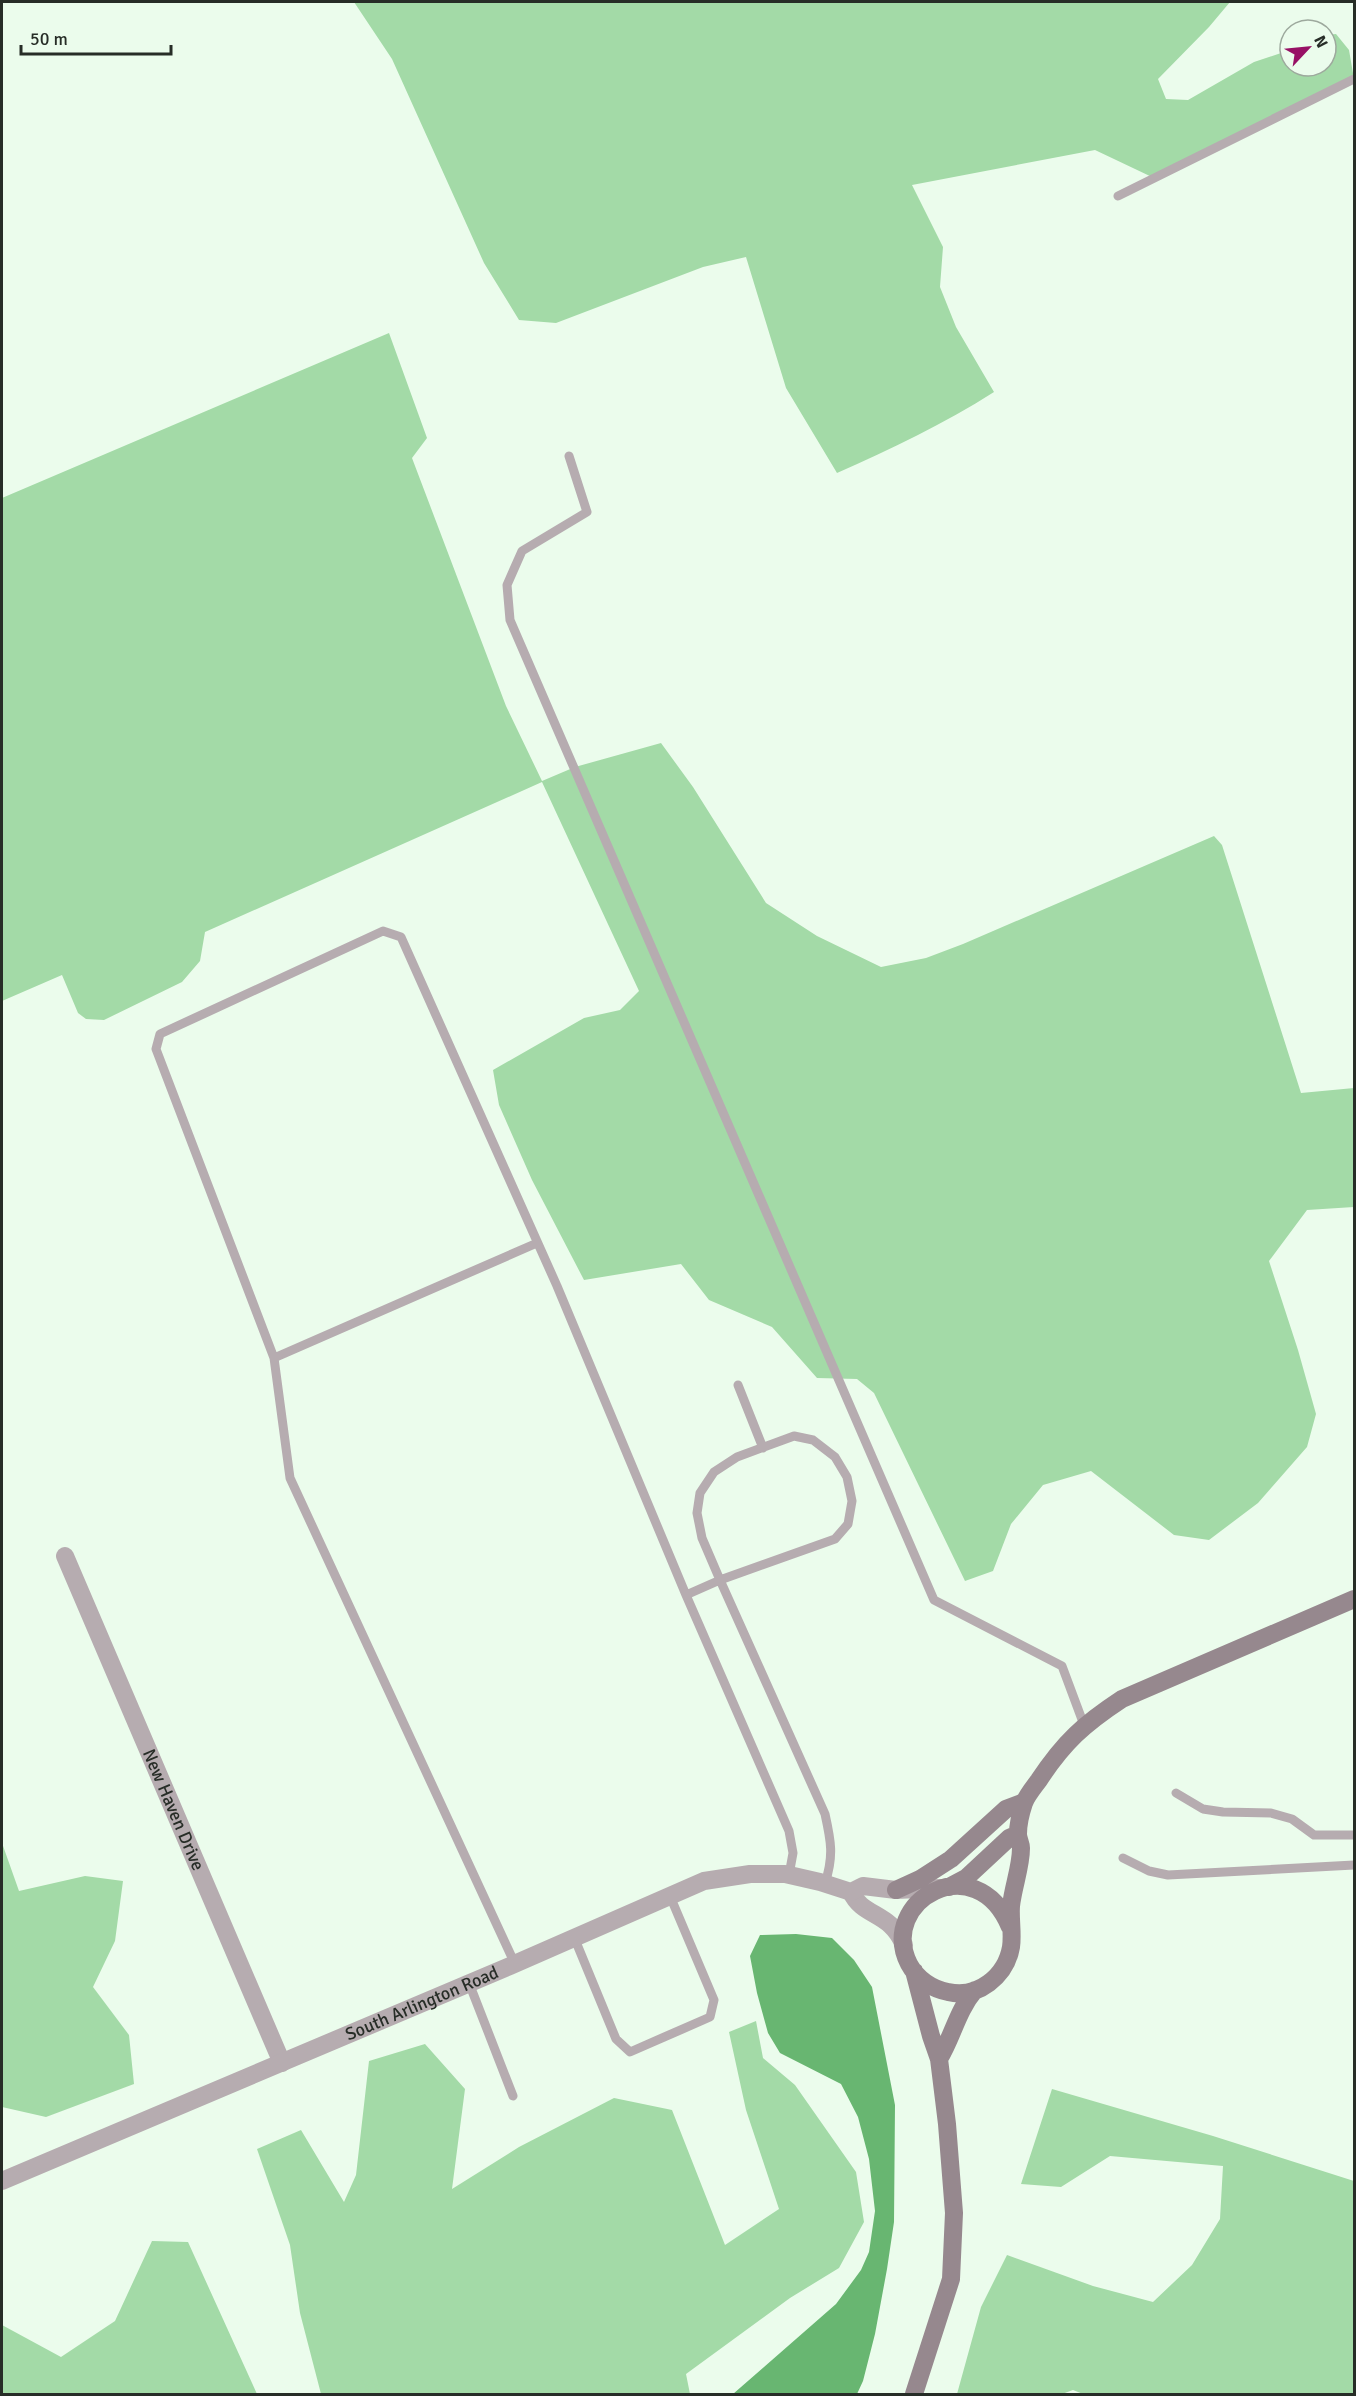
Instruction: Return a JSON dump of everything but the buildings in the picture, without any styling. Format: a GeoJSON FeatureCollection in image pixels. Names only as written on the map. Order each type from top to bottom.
{"type":"FeatureCollection","features":[{"type":"Feature","properties":{"kind":"main road"},"geometry":{"type":"LineString","coordinates":[[1018,1834],[1009,1838],[966,1878],[925,1896],[912,1910],[905,1927],[904,1945],[909,1963],[920,1978],[934,1988],[950,1993],[968,1993],[984,1987],[997,1976],[1007,1961],[1011,1945],[1010,1927],[1021,1848],[1018,1834],[1024,1802],[1058,1751],[1084,1725],[1122,1699],[1354,1599]]}},
{"type":"Feature","properties":{"kind":"main road"},"geometry":{"type":"LineString","coordinates":[[896,1890],[920,1879],[951,1859],[1006,1809],[1024,1802]]}},
{"type":"Feature","properties":{"kind":"main road"},"geometry":{"type":"LineString","coordinates":[[945,1887],[959,1886],[977,1889],[992,1898],[1003,1911],[1010,1927]]}},
{"type":"Feature","properties":{"kind":"main road"},"geometry":{"type":"LineString","coordinates":[[914,1971],[939,2059],[954,2213],[951,2279],[914,2394]]}},
{"type":"Feature","properties":{"kind":"main road"},"geometry":{"type":"LineString","coordinates":[[939,2059],[959,2012],[975,1990]]}},
{"type":"Feature","properties":{"kind":"street","name":"New Haven Drive"},"geometry":{"type":"LineString","coordinates":[[65,1556],[282,2063]]}},
{"type":"Feature","properties":{"kind":"street","name":"South Arlington Road"},"geometry":{"type":"LineString","coordinates":[[2,2181],[515,1964],[704,1881],[750,1874],[789,1875],[825,1883],[851,1892],[863,1886],[896,1890],[945,1887]]}},
{"type":"Feature","properties":{"kind":"street","name":"South Arlington Road"},"geometry":{"type":"LineString","coordinates":[[851,1892],[856,1903],[893,1927],[904,1945]]}},
{"type":"Feature","properties":{"kind":"lane"},"geometry":{"type":"LineString","coordinates":[[1118,196],[1354,79]]}},
{"type":"Feature","properties":{"kind":"lane"},"geometry":{"type":"LineString","coordinates":[[569,456],[588,512],[522,551],[507,585],[510,620],[934,1600],[1062,1666],[1084,1725]]}},
{"type":"Feature","properties":{"kind":"lane"},"geometry":{"type":"LineString","coordinates":[[515,1964],[290,1478],[274,1358],[156,1049],[160,1034],[384,931],[401,937],[537,1242],[686,1595],[789,1831],[793,1853],[789,1875]]}},
{"type":"Feature","properties":{"kind":"lane"},"geometry":{"type":"LineString","coordinates":[[274,1358],[537,1242]]}},
{"type":"Feature","properties":{"kind":"lane"},"geometry":{"type":"LineString","coordinates":[[738,1385],[763,1448]]}},
{"type":"Feature","properties":{"kind":"lane"},"geometry":{"type":"LineString","coordinates":[[686,1595],[720,1580],[835,1539],[848,1524],[852,1501],[847,1477],[835,1457],[813,1440],[794,1437],[737,1457],[714,1472],[700,1493],[697,1513],[702,1538],[720,1580],[825,1814],[832,1844],[831,1864],[825,1883]]}},
{"type":"Feature","properties":{"kind":"lane"},"geometry":{"type":"LineString","coordinates":[[1176,1793],[1203,1809],[1222,1812],[1271,1813],[1293,1819],[1314,1835],[1354,1834]]}},
{"type":"Feature","properties":{"kind":"lane"},"geometry":{"type":"LineString","coordinates":[[1124,1858],[1149,1871],[1168,1875],[1354,1865]]}},
{"type":"Feature","properties":{"kind":"lane"},"geometry":{"type":"LineString","coordinates":[[574,1937],[616,2039],[630,2052],[710,2017],[714,2000],[670,1896]]}},
{"type":"Feature","properties":{"kind":"lane"},"geometry":{"type":"LineString","coordinates":[[469,1983],[513,2096]]}},
{"type":"Feature","properties":{"kind":"shaded area"},"geometry":{"type":"Polygon","coordinates":[[[354,2],[1230,2],[1158,79],[1166,99],[1188,100],[1254,62],[1278,54],[1278,78],[1338,78],[1338,36],[1349,50],[1354,79],[1154,178],[1095,150],[912,185],[943,247],[940,287],[956,327],[994,392],[917,436],[837,473],[786,388],[746,257],[703,267],[556,323],[519,320],[484,263],[392,59],[354,2]]]}},
{"type":"Feature","properties":{"kind":"shaded area"},"geometry":{"type":"Polygon","coordinates":[[[389,333],[427,438],[412,458],[506,706],[542,781],[575,767],[661,743],[693,787],[766,903],[817,936],[881,967],[926,958],[963,944],[1214,836],[1222,845],[1301,1093],[1354,1088],[1354,1207],[1307,1210],[1269,1261],[1316,1414],[1307,1447],[1258,1503],[1209,1540],[1174,1535],[1091,1471],[1043,1485],[1011,1524],[993,1571],[965,1581],[874,1393],[857,1379],[817,1378],[772,1327],[709,1300],[681,1264],[584,1280],[532,1180],[499,1105],[493,1070],[584,1018],[620,1010],[639,991],[542,782],[205,932],[200,961],[182,982],[104,1020],[86,1019],[78,1013],[62,975],[2,1001],[2,498],[389,333]]]}},
{"type":"Feature","properties":{"kind":"shaded area"},"geometry":{"type":"Polygon","coordinates":[[[2,1843],[19,1891],[85,1876],[123,1881],[115,1941],[93,1987],[129,2035],[134,2084],[46,2117],[2,2107],[2,1843]]]}},
{"type":"Feature","properties":{"kind":"shaded area"},"geometry":{"type":"Polygon","coordinates":[[[796,1934],[832,1938],[854,1960],[872,1987],[895,2105],[894,2222],[875,2334],[863,2381],[857,2394],[733,2394],[836,2304],[861,2270],[869,2252],[875,2211],[869,2159],[858,2117],[841,2084],[780,2053],[768,2033],[750,1956],[760,1935],[796,1934]]]}},
{"type":"Feature","properties":{"kind":"shaded area"},"geometry":{"type":"Polygon","coordinates":[[[756,2021],[763,2058],[795,2085],[856,2172],[864,2222],[839,2268],[790,2298],[686,2374],[690,2394],[321,2394],[300,2313],[290,2245],[257,2149],[301,2130],[344,2202],[356,2175],[369,2061],[425,2044],[465,2089],[452,2189],[519,2147],[614,2098],[672,2110],[725,2245],[779,2209],[746,2110],[729,2032],[756,2021]]]}},
{"type":"Feature","properties":{"kind":"shaded area"},"geometry":{"type":"Polygon","coordinates":[[[1052,2089],[1213,2136],[1354,2181],[1354,2394],[1083,2394],[1073,2390],[1062,2394],[957,2394],[981,2307],[1007,2255],[1093,2286],[1153,2302],[1192,2265],[1220,2219],[1223,2166],[1110,2156],[1061,2187],[1021,2184],[1052,2089]]]}},
{"type":"Feature","properties":{"kind":"shaded area"},"geometry":{"type":"Polygon","coordinates":[[[152,2241],[188,2242],[257,2394],[2,2394],[2,2325],[61,2357],[115,2321],[152,2241]]]}}]}
